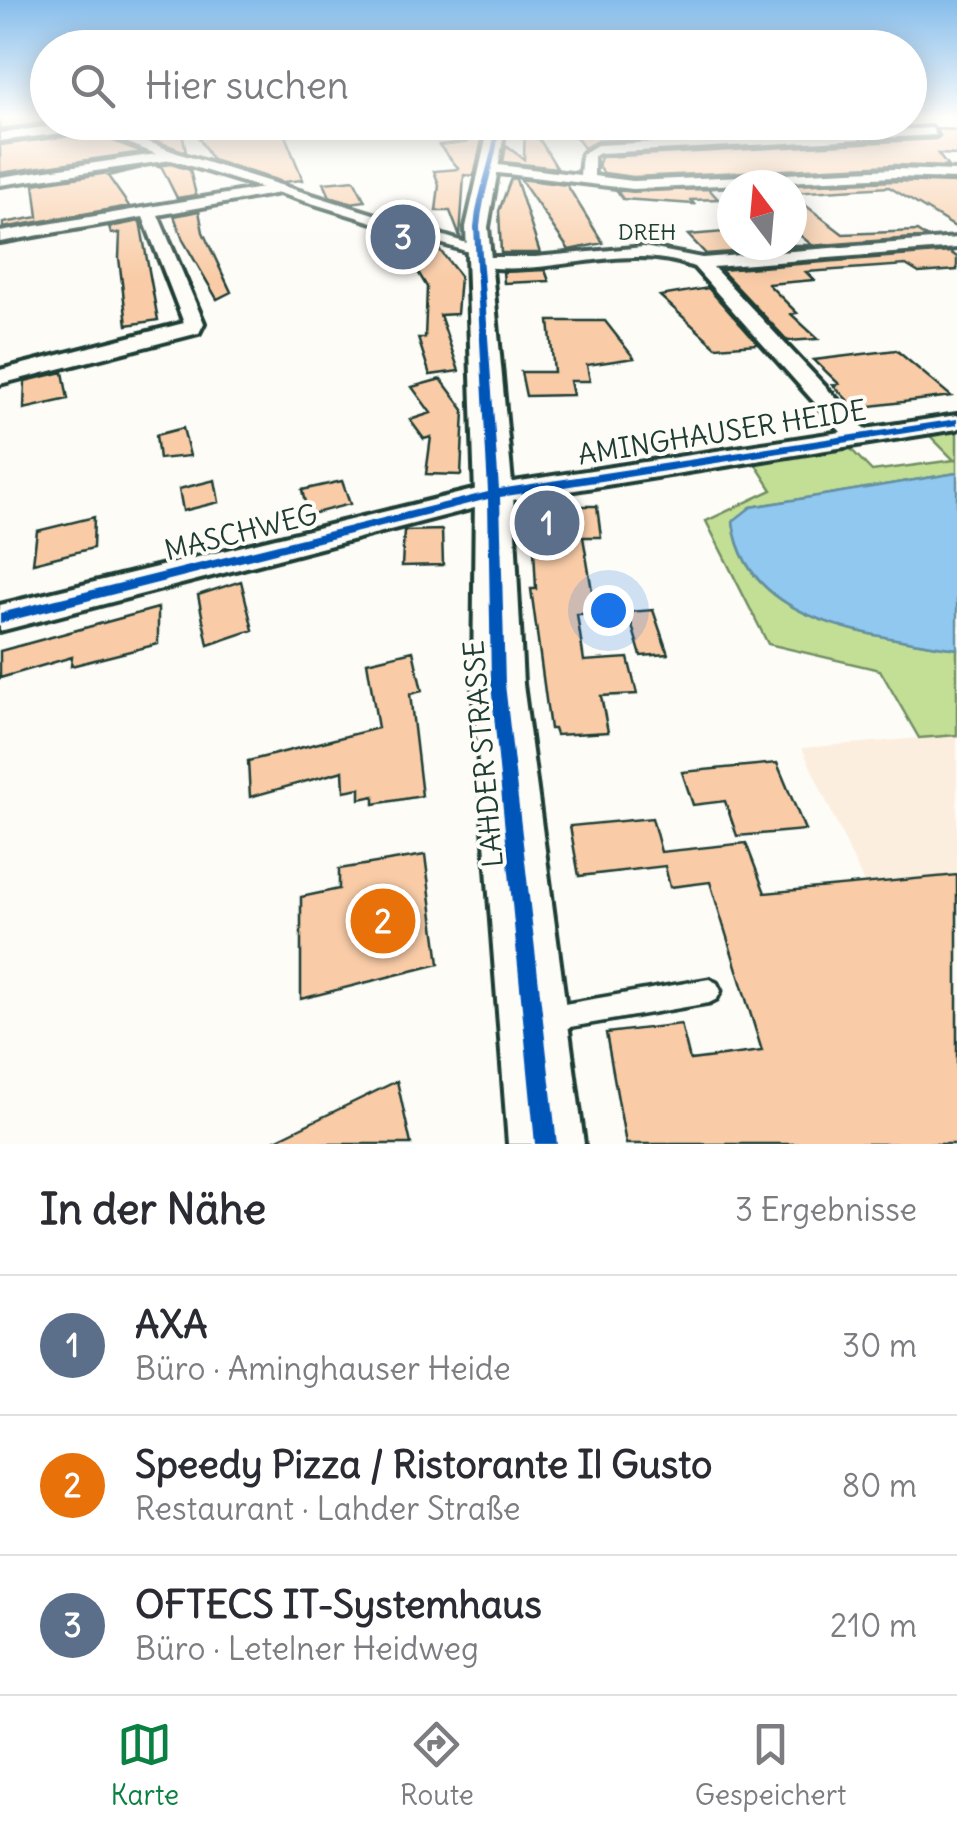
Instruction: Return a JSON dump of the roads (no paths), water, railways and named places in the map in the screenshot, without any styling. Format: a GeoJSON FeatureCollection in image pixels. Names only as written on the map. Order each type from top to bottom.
{"type":"FeatureCollection","features":[{"type":"Feature","properties":{"kind":"street"},"geometry":{"type":"LineString","coordinates":[[0,181],[73,170]]}},
{"type":"Feature","properties":{"kind":"street","name":"DREH"},"geometry":{"type":"LineString","coordinates":[[220,170],[479,255],[537,263],[655,253],[689,258],[700,263],[858,436]]}},
{"type":"Feature","properties":{"kind":"street","name":"LAHDER STRASSE"},"geometry":{"type":"LineString","coordinates":[[489,170],[478,205],[494,494],[498,684],[546,1144]]}},
{"type":"Feature","properties":{"kind":"street"},"geometry":{"type":"LineString","coordinates":[[508,170],[651,185],[895,173],[957,175]]}},
{"type":"Feature","properties":{"kind":"street"},"geometry":{"type":"LineString","coordinates":[[587,170],[587,181]]}},
{"type":"Feature","properties":{"kind":"street"},"geometry":{"type":"LineString","coordinates":[[0,237],[283,189]]}},
{"type":"Feature","properties":{"kind":"street"},"geometry":{"type":"LineString","coordinates":[[0,377],[192,329],[194,323],[149,212]]}},
{"type":"Feature","properties":{"kind":"street"},"geometry":{"type":"LineString","coordinates":[[700,263],[957,244]]}},
{"type":"Feature","properties":{"kind":"street","name":"AMINGHAUSER HEIDE"},"geometry":{"type":"LineString","coordinates":[[494,494],[957,422]]}},
{"type":"Feature","properties":{"kind":"street","name":"MASCHWEG"},"geometry":{"type":"LineString","coordinates":[[0,618],[494,494]]}},
{"type":"Feature","properties":{"kind":"lane"},"geometry":{"type":"LineString","coordinates":[[533,1021],[709,992]]}},
{"type":"Feature","properties":{"kind":"water"},"geometry":{"type":"Polygon","coordinates":[[[957,473],[957,649],[889,638],[818,619],[787,604],[761,583],[743,556],[733,521],[751,507],[957,473]]]}},
{"type":"Feature","properties":{"kind":"place","name":"OFTECS IT-Systemhaus"},"geometry":{"type":"Point","coordinates":[403,237]}},
{"type":"Feature","properties":{"kind":"place","name":"AXA"},"geometry":{"type":"Point","coordinates":[547,523]}},
{"type":"Feature","properties":{"kind":"place","name":"Speedy Pizza / Ristorante Il Gusto"},"geometry":{"type":"Point","coordinates":[383,921]}}]}
